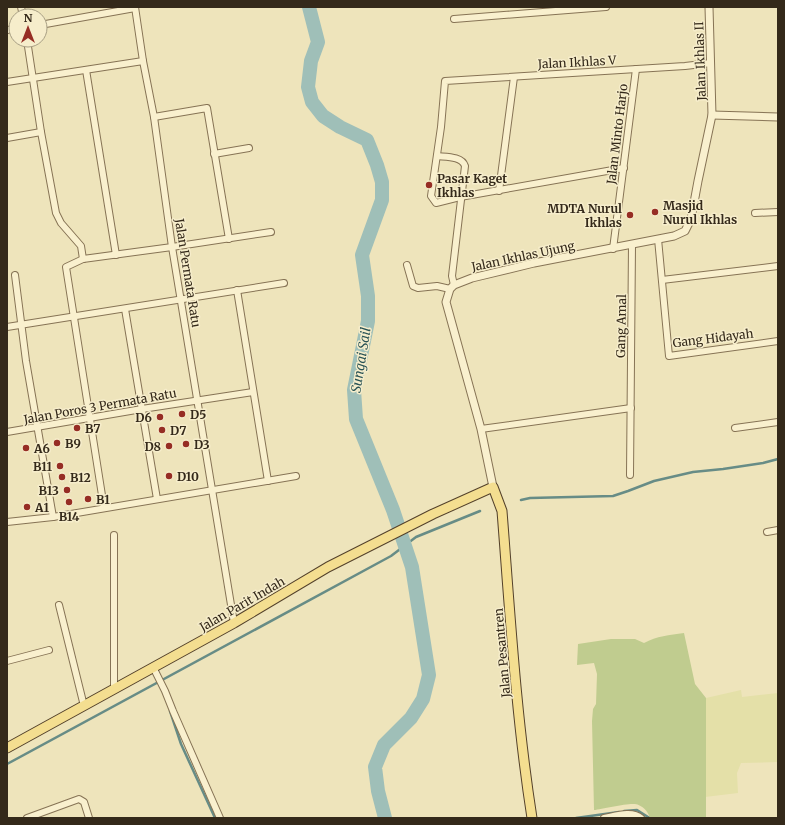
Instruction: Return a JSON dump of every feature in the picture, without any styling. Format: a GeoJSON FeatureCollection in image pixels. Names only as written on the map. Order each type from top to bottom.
{"type":"FeatureCollection","features":[{"type":"Feature","properties":{"kind":"main road","name":"Jalan Parit Indah"},"geometry":{"type":"LineString","coordinates":[[7,748],[114,689],[155,671],[328,567],[432,514],[493,487]]}},
{"type":"Feature","properties":{"kind":"main road","name":"Jalan Pesantren"},"geometry":{"type":"LineString","coordinates":[[493,487],[502,511],[521,736],[532,818]]}},
{"type":"Feature","properties":{"kind":"street"},"geometry":{"type":"LineString","coordinates":[[454,19],[606,7]]}},
{"type":"Feature","properties":{"kind":"street","name":"Jalan Ikhlas II"},"geometry":{"type":"LineString","coordinates":[[709,7],[712,115]]}},
{"type":"Feature","properties":{"kind":"street"},"geometry":{"type":"LineString","coordinates":[[48,24],[135,8]]}},
{"type":"Feature","properties":{"kind":"street","name":"Jalan Permata Ratu"},"geometry":{"type":"LineString","coordinates":[[135,8],[143,62],[154,116],[172,248],[234,623]]}},
{"type":"Feature","properties":{"kind":"street"},"geometry":{"type":"LineString","coordinates":[[28,48],[41,132],[56,213],[61,223],[81,246],[83,259]]}},
{"type":"Feature","properties":{"kind":"street"},"geometry":{"type":"LineString","coordinates":[[7,82],[143,62]]}},
{"type":"Feature","properties":{"kind":"street","name":"Jalan Ikhlas V"},"geometry":{"type":"LineString","coordinates":[[437,156],[445,81],[711,64]]}},
{"type":"Feature","properties":{"kind":"street","name":"Jalan Minto Harjo"},"geometry":{"type":"LineString","coordinates":[[613,249],[636,69]]}},
{"type":"Feature","properties":{"kind":"street"},"geometry":{"type":"LineString","coordinates":[[86,70],[116,255]]}},
{"type":"Feature","properties":{"kind":"street"},"geometry":{"type":"LineString","coordinates":[[498,191],[514,77]]}},
{"type":"Feature","properties":{"kind":"street"},"geometry":{"type":"LineString","coordinates":[[154,116],[207,108],[229,239]]}},
{"type":"Feature","properties":{"kind":"street"},"geometry":{"type":"LineString","coordinates":[[712,115],[778,117]]}},
{"type":"Feature","properties":{"kind":"street","name":"Jalan Ikhlas Ujung"},"geometry":{"type":"LineString","coordinates":[[452,287],[472,278],[534,263],[632,245],[685,231],[690,224],[712,115]]}},
{"type":"Feature","properties":{"kind":"street"},"geometry":{"type":"LineString","coordinates":[[7,138],[41,132]]}},
{"type":"Feature","properties":{"kind":"street"},"geometry":{"type":"LineString","coordinates":[[214,154],[249,148]]}},
{"type":"Feature","properties":{"kind":"street"},"geometry":{"type":"LineString","coordinates":[[493,487],[481,429],[446,302],[452,287],[460,197],[465,166],[464,162],[460,159],[437,156],[431,196],[436,203],[460,197],[624,168]]}},
{"type":"Feature","properties":{"kind":"street"},"geometry":{"type":"LineString","coordinates":[[756,214],[778,212]]}},
{"type":"Feature","properties":{"kind":"street"},"geometry":{"type":"LineString","coordinates":[[104,508],[66,267],[83,259],[172,248],[271,232]]}},
{"type":"Feature","properties":{"kind":"street","name":"Gang Hidayah"},"geometry":{"type":"LineString","coordinates":[[658,239],[669,356],[778,341]]}},
{"type":"Feature","properties":{"kind":"street","name":"Gang Amal"},"geometry":{"type":"LineString","coordinates":[[630,475],[632,245]]}},
{"type":"Feature","properties":{"kind":"street"},"geometry":{"type":"LineString","coordinates":[[406,266],[413,286],[418,288],[427,286],[452,287]]}},
{"type":"Feature","properties":{"kind":"street"},"geometry":{"type":"LineString","coordinates":[[662,280],[778,266]]}},
{"type":"Feature","properties":{"kind":"street"},"geometry":{"type":"LineString","coordinates":[[15,275],[26,361],[54,517]]}},
{"type":"Feature","properties":{"kind":"street"},"geometry":{"type":"LineString","coordinates":[[7,327],[125,309],[181,298],[284,283]]}},
{"type":"Feature","properties":{"kind":"street"},"geometry":{"type":"LineString","coordinates":[[237,290],[268,481]]}},
{"type":"Feature","properties":{"kind":"street"},"geometry":{"type":"LineString","coordinates":[[125,309],[156,499]]}},
{"type":"Feature","properties":{"kind":"street","name":"Jalan Poros 3 Permata Ratu"},"geometry":{"type":"LineString","coordinates":[[7,432],[253,392]]}},
{"type":"Feature","properties":{"kind":"street"},"geometry":{"type":"LineString","coordinates":[[481,429],[631,408]]}},
{"type":"Feature","properties":{"kind":"street"},"geometry":{"type":"LineString","coordinates":[[735,428],[778,422]]}},
{"type":"Feature","properties":{"kind":"street"},"geometry":{"type":"LineString","coordinates":[[7,522],[54,517],[296,476]]}},
{"type":"Feature","properties":{"kind":"street"},"geometry":{"type":"LineString","coordinates":[[767,532],[778,530]]}},
{"type":"Feature","properties":{"kind":"street"},"geometry":{"type":"LineString","coordinates":[[114,535],[114,689]]}},
{"type":"Feature","properties":{"kind":"street"},"geometry":{"type":"LineString","coordinates":[[59,605],[84,706]]}},
{"type":"Feature","properties":{"kind":"street"},"geometry":{"type":"LineString","coordinates":[[7,661],[49,650]]}},
{"type":"Feature","properties":{"kind":"street"},"geometry":{"type":"LineString","coordinates":[[155,671],[220,818]]}},
{"type":"Feature","properties":{"kind":"street"},"geometry":{"type":"LineString","coordinates":[[28,818],[79,799],[84,802],[89,818]]}},
{"type":"Feature","properties":{"kind":"street"},"geometry":{"type":"LineString","coordinates":[[604,818],[628,814],[641,818]]}},
{"type":"Feature","properties":{"kind":"shaded area"},"geometry":{"type":"Polygon","coordinates":[[[741,690],[742,697],[778,693],[778,762],[741,763],[737,773],[738,793],[705,797],[706,698],[741,690]]]}},
{"type":"Feature","properties":{"kind":"green space"},"geometry":{"type":"Polygon","coordinates":[[[684,633],[695,684],[706,698],[706,818],[650,818],[644,809],[635,804],[594,810],[592,721],[593,709],[596,704],[597,674],[594,663],[577,665],[578,644],[611,639],[635,639],[644,643],[658,637],[684,633]]]}},
{"type":"Feature","properties":{"kind":"waterway","name":"Sungai Sail"},"geometry":{"type":"LineString","coordinates":[[309,7],[318,42],[311,61],[308,87],[312,102],[323,116],[340,127],[367,140],[382,182],[382,200],[362,255],[368,296],[368,321],[354,390],[356,419],[393,510],[412,567],[429,675],[423,699],[411,718],[384,745],[375,767],[378,791],[385,818]]}},
{"type":"Feature","properties":{"kind":"waterway"},"geometry":{"type":"LineString","coordinates":[[521,500],[530,498],[613,496],[654,481],[693,472],[763,463],[778,459]]}},
{"type":"Feature","properties":{"kind":"waterway"},"geometry":{"type":"LineString","coordinates":[[7,764],[391,556],[416,537],[480,511]]}},
{"type":"Feature","properties":{"kind":"waterway"},"geometry":{"type":"LineString","coordinates":[[170,711],[181,744],[215,818]]}},
{"type":"Feature","properties":{"kind":"waterway"},"geometry":{"type":"LineString","coordinates":[[624,811],[637,810],[649,818]]}},
{"type":"Feature","properties":{"kind":"waterway"},"geometry":{"type":"LineString","coordinates":[[576,818],[619,812]]}},
{"type":"Feature","properties":{"kind":"place","name":"Pasar Kaget Ikhlas"},"geometry":{"type":"Point","coordinates":[429,185]}},
{"type":"Feature","properties":{"kind":"place","name":"Masjid Nurul Ikhlas"},"geometry":{"type":"Point","coordinates":[655,212]}},
{"type":"Feature","properties":{"kind":"place","name":"MDTA Nurul Ikhlas"},"geometry":{"type":"Point","coordinates":[630,215]}},
{"type":"Feature","properties":{"kind":"place","name":"D5"},"geometry":{"type":"Point","coordinates":[182,414]}},
{"type":"Feature","properties":{"kind":"place","name":"D6"},"geometry":{"type":"Point","coordinates":[160,417]}},
{"type":"Feature","properties":{"kind":"place","name":"B7"},"geometry":{"type":"Point","coordinates":[77,428]}},
{"type":"Feature","properties":{"kind":"place","name":"D7"},"geometry":{"type":"Point","coordinates":[162,430]}},
{"type":"Feature","properties":{"kind":"place","name":"B9"},"geometry":{"type":"Point","coordinates":[57,443]}},
{"type":"Feature","properties":{"kind":"place","name":"D3"},"geometry":{"type":"Point","coordinates":[186,444]}},
{"type":"Feature","properties":{"kind":"place","name":"D8"},"geometry":{"type":"Point","coordinates":[169,446]}},
{"type":"Feature","properties":{"kind":"place","name":"A6"},"geometry":{"type":"Point","coordinates":[26,448]}},
{"type":"Feature","properties":{"kind":"place","name":"B11"},"geometry":{"type":"Point","coordinates":[60,466]}},
{"type":"Feature","properties":{"kind":"place","name":"D10"},"geometry":{"type":"Point","coordinates":[169,476]}},
{"type":"Feature","properties":{"kind":"place","name":"B12"},"geometry":{"type":"Point","coordinates":[62,477]}},
{"type":"Feature","properties":{"kind":"place","name":"B13"},"geometry":{"type":"Point","coordinates":[67,490]}},
{"type":"Feature","properties":{"kind":"place","name":"B1"},"geometry":{"type":"Point","coordinates":[88,499]}},
{"type":"Feature","properties":{"kind":"place","name":"B14"},"geometry":{"type":"Point","coordinates":[69,502]}},
{"type":"Feature","properties":{"kind":"place","name":"A1"},"geometry":{"type":"Point","coordinates":[27,507]}}]}
